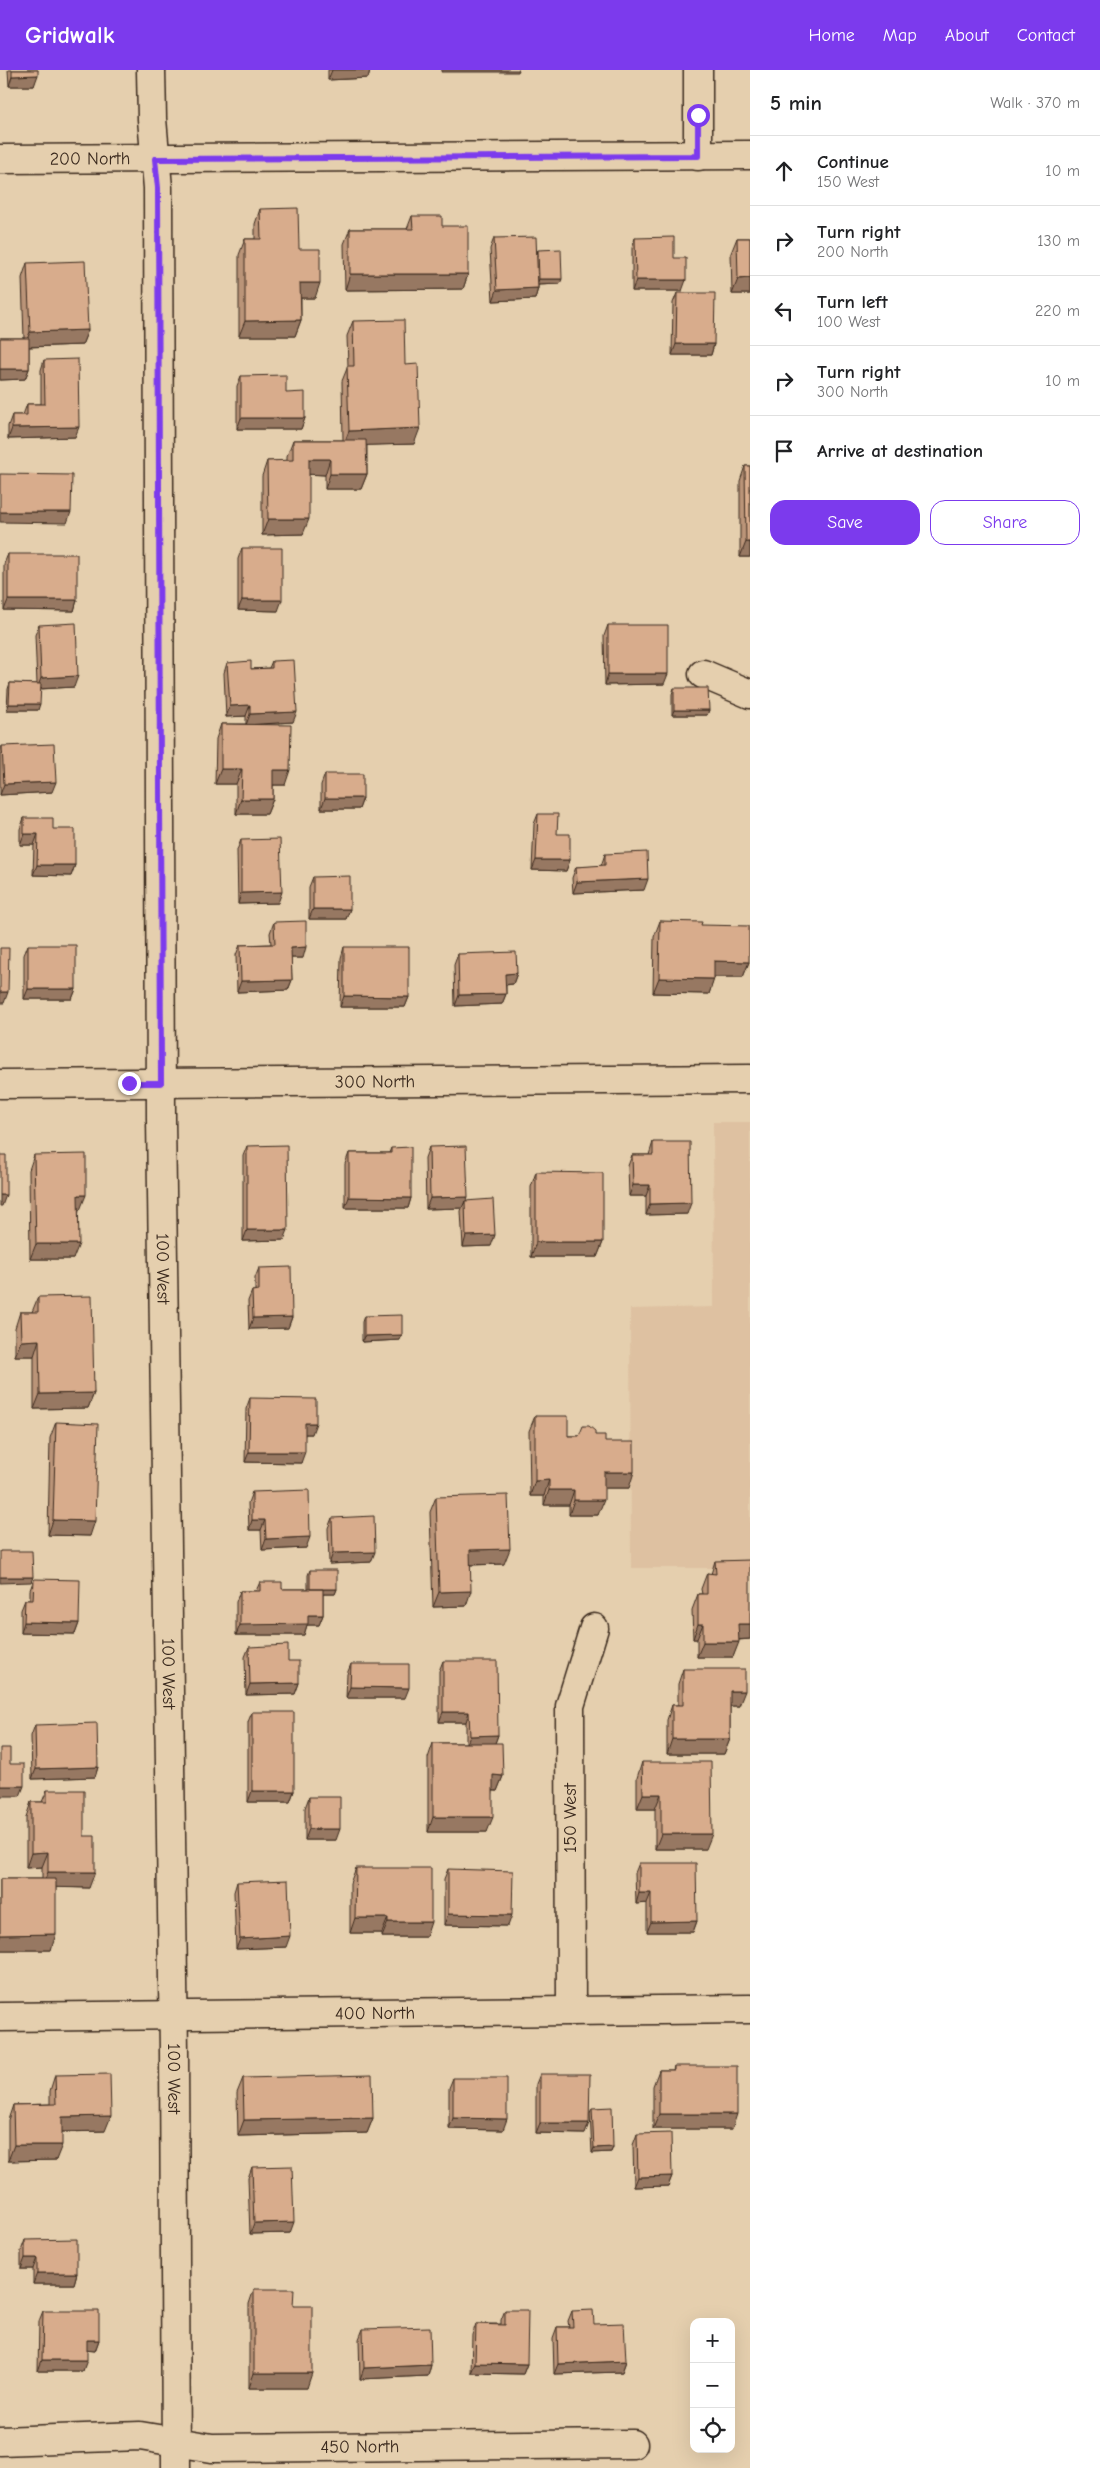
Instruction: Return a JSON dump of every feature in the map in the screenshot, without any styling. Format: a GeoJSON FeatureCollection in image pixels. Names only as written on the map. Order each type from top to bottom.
{"type":"FeatureCollection","features":[{"type":"Feature","properties":{"kind":"street","name":"100 West"},"geometry":{"type":"LineString","coordinates":[[151,70],[158,198],[161,1083],[173,2016],[176,2468]]}},
{"type":"Feature","properties":{"kind":"street"},"geometry":{"type":"LineString","coordinates":[[698,70],[698,156]]}},
{"type":"Feature","properties":{"kind":"street","name":"200 North"},"geometry":{"type":"LineString","coordinates":[[0,160],[750,155]]}},
{"type":"Feature","properties":{"kind":"street"},"geometry":{"type":"LineString","coordinates":[[703,674],[750,694]]}},
{"type":"Feature","properties":{"kind":"street","name":"300 North"},"geometry":{"type":"LineString","coordinates":[[0,1084],[750,1079]]}},
{"type":"Feature","properties":{"kind":"street","name":"150 West"},"geometry":{"type":"LineString","coordinates":[[571,2011],[570,1706],[594,1628]]}},
{"type":"Feature","properties":{"kind":"street","name":"400 North"},"geometry":{"type":"LineString","coordinates":[[0,2018],[750,2009]]}},
{"type":"Feature","properties":{"kind":"street","name":"450 North"},"geometry":{"type":"LineString","coordinates":[[0,2441],[140,2436],[212,2448],[632,2444]]}},
{"type":"Feature","properties":{"kind":"shaded area"},"geometry":{"type":"Polygon","coordinates":[[[713,1122],[750,1122],[750,1568],[631,1568],[630,1309],[714,1307],[713,1122]]]}},
{"type":"Feature","properties":{"kind":"building"},"geometry":{"type":"Polygon","coordinates":[[[12,70],[38,70],[38,75],[12,76],[12,70]]]}},
{"type":"Feature","properties":{"kind":"building"},"geometry":{"type":"Polygon","coordinates":[[[298,208],[299,249],[320,249],[320,283],[300,283],[301,320],[245,321],[245,239],[261,239],[260,209],[298,208]]]}},
{"type":"Feature","properties":{"kind":"building"},"geometry":{"type":"Polygon","coordinates":[[[412,216],[442,216],[442,226],[468,226],[468,274],[350,274],[350,229],[413,229],[412,216]]]}},
{"type":"Feature","properties":{"kind":"building"},"geometry":{"type":"Polygon","coordinates":[[[536,237],[538,288],[497,290],[494,238],[536,237]]]}},
{"type":"Feature","properties":{"kind":"building"},"geometry":{"type":"Polygon","coordinates":[[[674,237],[674,258],[686,258],[686,280],[636,280],[635,238],[674,237]]]}},
{"type":"Feature","properties":{"kind":"building"},"geometry":{"type":"Polygon","coordinates":[[[737,238],[750,238],[750,278],[738,279],[737,238]]]}},
{"type":"Feature","properties":{"kind":"building"},"geometry":{"type":"Polygon","coordinates":[[[561,249],[562,279],[539,279],[538,250],[561,249]]]}},
{"type":"Feature","properties":{"kind":"building"},"geometry":{"type":"Polygon","coordinates":[[[85,261],[88,330],[30,332],[27,263],[85,261]]]}},
{"type":"Feature","properties":{"kind":"building"},"geometry":{"type":"Polygon","coordinates":[[[677,293],[715,293],[714,344],[676,344],[677,293]]]}},
{"type":"Feature","properties":{"kind":"building"},"geometry":{"type":"Polygon","coordinates":[[[404,320],[405,365],[418,364],[420,428],[349,431],[347,366],[354,366],[353,321],[404,320]]]}},
{"type":"Feature","properties":{"kind":"building"},"geometry":{"type":"Polygon","coordinates":[[[0,338],[29,338],[29,369],[0,369],[0,338]]]}},
{"type":"Feature","properties":{"kind":"building"},"geometry":{"type":"Polygon","coordinates":[[[78,359],[79,427],[12,428],[12,415],[27,415],[27,404],[45,404],[44,360],[78,359]]]}},
{"type":"Feature","properties":{"kind":"building"},"geometry":{"type":"Polygon","coordinates":[[[286,375],[286,393],[305,392],[305,418],[241,418],[241,376],[286,375]]]}},
{"type":"Feature","properties":{"kind":"building"},"geometry":{"type":"Polygon","coordinates":[[[293,440],[366,440],[367,474],[330,474],[330,459],[309,459],[309,519],[268,519],[267,461],[293,460],[293,440]]]}},
{"type":"Feature","properties":{"kind":"building"},"geometry":{"type":"Polygon","coordinates":[[[745,466],[750,466],[750,542],[746,542],[745,466]]]}},
{"type":"Feature","properties":{"kind":"building"},"geometry":{"type":"Polygon","coordinates":[[[0,474],[72,475],[71,512],[0,512],[0,474]]]}},
{"type":"Feature","properties":{"kind":"building"},"geometry":{"type":"Polygon","coordinates":[[[242,548],[282,548],[282,600],[242,600],[242,548]]]}},
{"type":"Feature","properties":{"kind":"building"},"geometry":{"type":"Polygon","coordinates":[[[8,554],[77,554],[77,600],[8,600],[8,554]]]}},
{"type":"Feature","properties":{"kind":"building"},"geometry":{"type":"Polygon","coordinates":[[[76,623],[78,676],[41,678],[39,625],[76,623]]]}},
{"type":"Feature","properties":{"kind":"building"},"geometry":{"type":"Polygon","coordinates":[[[608,625],[668,625],[668,674],[608,674],[608,625]]]}},
{"type":"Feature","properties":{"kind":"building"},"geometry":{"type":"Polygon","coordinates":[[[294,660],[297,712],[250,714],[250,705],[230,706],[227,663],[251,661],[251,669],[272,668],[272,661],[294,660]]]}},
{"type":"Feature","properties":{"kind":"building"},"geometry":{"type":"Polygon","coordinates":[[[10,683],[41,684],[40,704],[9,704],[10,683]]]}},
{"type":"Feature","properties":{"kind":"building"},"geometry":{"type":"Polygon","coordinates":[[[674,688],[708,688],[709,710],[674,710],[674,688]]]}},
{"type":"Feature","properties":{"kind":"building"},"geometry":{"type":"Polygon","coordinates":[[[221,724],[291,725],[290,770],[273,770],[273,799],[241,799],[242,769],[221,769],[221,724]]]}},
{"type":"Feature","properties":{"kind":"building"},"geometry":{"type":"Polygon","coordinates":[[[54,744],[56,782],[4,784],[2,746],[54,744]]]}},
{"type":"Feature","properties":{"kind":"building"},"geometry":{"type":"Polygon","coordinates":[[[325,774],[363,774],[363,798],[325,798],[325,774]]]}},
{"type":"Feature","properties":{"kind":"building"},"geometry":{"type":"Polygon","coordinates":[[[538,814],[558,814],[557,834],[570,834],[570,860],[536,860],[538,814]]]}},
{"type":"Feature","properties":{"kind":"building"},"geometry":{"type":"Polygon","coordinates":[[[24,818],[53,818],[53,829],[75,829],[75,865],[37,865],[38,834],[24,834],[24,818]]]}},
{"type":"Feature","properties":{"kind":"building"},"geometry":{"type":"Polygon","coordinates":[[[280,839],[282,892],[241,893],[241,840],[280,839]]]}},
{"type":"Feature","properties":{"kind":"building"},"geometry":{"type":"Polygon","coordinates":[[[647,852],[648,879],[577,882],[576,867],[605,865],[605,854],[647,852]]]}},
{"type":"Feature","properties":{"kind":"building"},"geometry":{"type":"Polygon","coordinates":[[[350,876],[350,909],[313,909],[313,877],[350,876]]]}},
{"type":"Feature","properties":{"kind":"building"},"geometry":{"type":"Polygon","coordinates":[[[306,921],[306,947],[291,948],[292,980],[241,981],[240,945],[275,944],[274,922],[306,921]]]}},
{"type":"Feature","properties":{"kind":"building"},"geometry":{"type":"Polygon","coordinates":[[[660,921],[702,922],[701,925],[749,926],[749,962],[714,961],[714,979],[659,978],[660,921]]]}},
{"type":"Feature","properties":{"kind":"building"},"geometry":{"type":"Polygon","coordinates":[[[28,945],[76,945],[76,989],[28,989],[28,945]]]}},
{"type":"Feature","properties":{"kind":"building"},"geometry":{"type":"Polygon","coordinates":[[[344,947],[409,947],[409,997],[344,996],[344,947]]]}},
{"type":"Feature","properties":{"kind":"building"},"geometry":{"type":"Polygon","coordinates":[[[0,948],[9,948],[8,992],[0,992],[0,948]]]}},
{"type":"Feature","properties":{"kind":"building"},"geometry":{"type":"Polygon","coordinates":[[[516,952],[517,973],[505,974],[506,994],[459,995],[458,954],[516,952]]]}},
{"type":"Feature","properties":{"kind":"building"},"geometry":{"type":"Polygon","coordinates":[[[653,1142],[690,1142],[691,1203],[650,1204],[650,1185],[633,1185],[632,1155],[653,1155],[653,1142]]]}},
{"type":"Feature","properties":{"kind":"building"},"geometry":{"type":"Polygon","coordinates":[[[287,1145],[288,1230],[247,1230],[247,1146],[287,1145]]]}},
{"type":"Feature","properties":{"kind":"building"},"geometry":{"type":"Polygon","coordinates":[[[466,1146],[468,1197],[430,1198],[429,1147],[466,1146]]]}},
{"type":"Feature","properties":{"kind":"building"},"geometry":{"type":"Polygon","coordinates":[[[411,1147],[411,1198],[349,1197],[349,1153],[391,1153],[391,1148],[411,1147]]]}},
{"type":"Feature","properties":{"kind":"building"},"geometry":{"type":"Polygon","coordinates":[[[86,1154],[86,1195],[78,1195],[79,1244],[36,1244],[34,1155],[86,1154]]]}},
{"type":"Feature","properties":{"kind":"building"},"geometry":{"type":"Polygon","coordinates":[[[0,1155],[6,1155],[6,1195],[0,1195],[0,1155]]]}},
{"type":"Feature","properties":{"kind":"building"},"geometry":{"type":"Polygon","coordinates":[[[536,1172],[603,1173],[603,1242],[536,1242],[536,1172]]]}},
{"type":"Feature","properties":{"kind":"building"},"geometry":{"type":"Polygon","coordinates":[[[493,1199],[495,1235],[466,1236],[465,1201],[493,1199]]]}},
{"type":"Feature","properties":{"kind":"building"},"geometry":{"type":"Polygon","coordinates":[[[291,1267],[292,1317],[253,1318],[252,1291],[259,1290],[259,1268],[291,1267]]]}},
{"type":"Feature","properties":{"kind":"building"},"geometry":{"type":"Polygon","coordinates":[[[92,1296],[94,1393],[40,1394],[39,1340],[21,1341],[20,1312],[38,1312],[38,1297],[92,1296]]]}},
{"type":"Feature","properties":{"kind":"building"},"geometry":{"type":"Polygon","coordinates":[[[402,1315],[402,1335],[364,1336],[364,1316],[402,1315]]]}},
{"type":"Feature","properties":{"kind":"building"},"geometry":{"type":"Polygon","coordinates":[[[250,1398],[316,1399],[316,1423],[305,1423],[305,1452],[249,1452],[250,1398]]]}},
{"type":"Feature","properties":{"kind":"building"},"geometry":{"type":"Polygon","coordinates":[[[535,1416],[568,1416],[568,1436],[579,1436],[583,1426],[589,1426],[595,1431],[595,1435],[605,1435],[605,1442],[634,1442],[634,1472],[604,1472],[604,1500],[574,1500],[574,1490],[549,1490],[549,1480],[535,1481],[535,1416]]]}},
{"type":"Feature","properties":{"kind":"building"},"geometry":{"type":"Polygon","coordinates":[[[56,1422],[98,1424],[95,1521],[53,1520],[56,1422]]]}},
{"type":"Feature","properties":{"kind":"building"},"geometry":{"type":"Polygon","coordinates":[[[309,1490],[310,1537],[266,1539],[265,1520],[252,1520],[252,1492],[309,1490]]]}},
{"type":"Feature","properties":{"kind":"building"},"geometry":{"type":"Polygon","coordinates":[[[508,1495],[510,1549],[470,1550],[471,1591],[439,1592],[436,1497],[508,1495]]]}},
{"type":"Feature","properties":{"kind":"building"},"geometry":{"type":"Polygon","coordinates":[[[374,1516],[375,1552],[333,1553],[332,1518],[374,1516]]]}},
{"type":"Feature","properties":{"kind":"building"},"geometry":{"type":"Polygon","coordinates":[[[0,1551],[32,1551],[33,1577],[0,1577],[0,1551]]]}},
{"type":"Feature","properties":{"kind":"building"},"geometry":{"type":"Polygon","coordinates":[[[750,1560],[750,1624],[738,1624],[739,1642],[703,1642],[703,1624],[698,1624],[698,1594],[707,1594],[707,1573],[716,1574],[715,1561],[750,1560]]]}},
{"type":"Feature","properties":{"kind":"building"},"geometry":{"type":"Polygon","coordinates":[[[310,1570],[337,1570],[337,1589],[310,1589],[310,1570]]]}},
{"type":"Feature","properties":{"kind":"building"},"geometry":{"type":"Polygon","coordinates":[[[34,1579],[80,1580],[79,1623],[24,1622],[25,1600],[33,1600],[34,1579]]]}},
{"type":"Feature","properties":{"kind":"building"},"geometry":{"type":"Polygon","coordinates":[[[260,1582],[282,1582],[282,1589],[323,1589],[323,1615],[308,1615],[308,1624],[240,1625],[240,1591],[260,1591],[260,1582]]]}},
{"type":"Feature","properties":{"kind":"building"},"geometry":{"type":"Polygon","coordinates":[[[288,1645],[288,1661],[299,1661],[299,1683],[250,1684],[249,1647],[288,1645]]]}},
{"type":"Feature","properties":{"kind":"building"},"geometry":{"type":"Polygon","coordinates":[[[443,1661],[497,1661],[498,1735],[470,1736],[469,1712],[443,1712],[443,1661]]]}},
{"type":"Feature","properties":{"kind":"building"},"geometry":{"type":"Polygon","coordinates":[[[351,1664],[409,1664],[409,1688],[350,1687],[351,1664]]]}},
{"type":"Feature","properties":{"kind":"building"},"geometry":{"type":"Polygon","coordinates":[[[683,1669],[745,1669],[745,1691],[730,1691],[730,1739],[672,1739],[672,1705],[683,1705],[683,1669]]]}},
{"type":"Feature","properties":{"kind":"building"},"geometry":{"type":"Polygon","coordinates":[[[252,1712],[294,1712],[294,1791],[252,1791],[252,1712]]]}},
{"type":"Feature","properties":{"kind":"building"},"geometry":{"type":"Polygon","coordinates":[[[97,1723],[98,1767],[36,1769],[35,1725],[97,1723]]]}},
{"type":"Feature","properties":{"kind":"building"},"geometry":{"type":"Polygon","coordinates":[[[433,1743],[502,1743],[503,1776],[493,1775],[493,1817],[433,1817],[433,1743]]]}},
{"type":"Feature","properties":{"kind":"building"},"geometry":{"type":"Polygon","coordinates":[[[0,1748],[10,1748],[10,1764],[24,1764],[24,1786],[0,1786],[0,1748]]]}},
{"type":"Feature","properties":{"kind":"building"},"geometry":{"type":"Polygon","coordinates":[[[642,1762],[711,1762],[712,1834],[661,1834],[661,1794],[643,1794],[642,1762]]]}},
{"type":"Feature","properties":{"kind":"building"},"geometry":{"type":"Polygon","coordinates":[[[47,1790],[84,1790],[84,1836],[95,1836],[95,1872],[48,1872],[48,1852],[31,1853],[31,1802],[47,1802],[47,1790]]]}},
{"type":"Feature","properties":{"kind":"building"},"geometry":{"type":"Polygon","coordinates":[[[309,1797],[340,1797],[340,1829],[309,1829],[309,1797]]]}},
{"type":"Feature","properties":{"kind":"building"},"geometry":{"type":"Polygon","coordinates":[[[639,1863],[696,1863],[697,1921],[651,1922],[651,1893],[639,1893],[639,1863]]]}},
{"type":"Feature","properties":{"kind":"building"},"geometry":{"type":"Polygon","coordinates":[[[356,1868],[431,1868],[431,1922],[388,1922],[388,1918],[355,1918],[356,1868]]]}},
{"type":"Feature","properties":{"kind":"building"},"geometry":{"type":"Polygon","coordinates":[[[448,1869],[513,1871],[512,1915],[448,1914],[448,1869]]]}},
{"type":"Feature","properties":{"kind":"building"},"geometry":{"type":"Polygon","coordinates":[[[0,1879],[56,1879],[56,1934],[0,1935],[0,1879]]]}},
{"type":"Feature","properties":{"kind":"building"},"geometry":{"type":"Polygon","coordinates":[[[288,1880],[290,1936],[240,1939],[237,1882],[288,1880]]]}},
{"type":"Feature","properties":{"kind":"building"},"geometry":{"type":"Polygon","coordinates":[[[674,2066],[737,2066],[737,2114],[659,2114],[659,2070],[674,2070],[674,2066]]]}},
{"type":"Feature","properties":{"kind":"building"},"geometry":{"type":"Polygon","coordinates":[[[110,2074],[111,2116],[62,2117],[62,2145],[14,2145],[13,2105],[56,2104],[55,2075],[110,2074]]]}},
{"type":"Feature","properties":{"kind":"building"},"geometry":{"type":"Polygon","coordinates":[[[540,2074],[590,2074],[589,2123],[540,2123],[540,2074]]]}},
{"type":"Feature","properties":{"kind":"building"},"geometry":{"type":"Polygon","coordinates":[[[372,2075],[373,2118],[244,2120],[243,2078],[372,2075]]]}},
{"type":"Feature","properties":{"kind":"building"},"geometry":{"type":"Polygon","coordinates":[[[453,2078],[507,2078],[507,2119],[453,2118],[453,2078]]]}},
{"type":"Feature","properties":{"kind":"building"},"geometry":{"type":"Polygon","coordinates":[[[612,2107],[613,2147],[594,2148],[592,2108],[612,2107]]]}},
{"type":"Feature","properties":{"kind":"building"},"geometry":{"type":"Polygon","coordinates":[[[671,2133],[672,2176],[638,2177],[637,2134],[671,2133]]]}},
{"type":"Feature","properties":{"kind":"building"},"geometry":{"type":"Polygon","coordinates":[[[292,2166],[294,2222],[254,2223],[252,2167],[292,2166]]]}},
{"type":"Feature","properties":{"kind":"building"},"geometry":{"type":"Polygon","coordinates":[[[77,2239],[77,2273],[37,2273],[37,2258],[25,2258],[25,2240],[77,2239]]]}},
{"type":"Feature","properties":{"kind":"building"},"geometry":{"type":"Polygon","coordinates":[[[254,2289],[294,2289],[293,2306],[312,2306],[312,2373],[254,2373],[254,2289]]]}},
{"type":"Feature","properties":{"kind":"building"},"geometry":{"type":"Polygon","coordinates":[[[505,2310],[528,2310],[527,2364],[475,2363],[476,2324],[505,2325],[505,2310]]]}},
{"type":"Feature","properties":{"kind":"building"},"geometry":{"type":"Polygon","coordinates":[[[593,2310],[594,2324],[624,2323],[626,2361],[558,2364],[557,2327],[573,2327],[572,2311],[593,2310]]]}},
{"type":"Feature","properties":{"kind":"building"},"geometry":{"type":"Polygon","coordinates":[[[43,2311],[99,2311],[99,2340],[87,2340],[87,2360],[42,2360],[43,2311]]]}},
{"type":"Feature","properties":{"kind":"building"},"geometry":{"type":"Polygon","coordinates":[[[430,2327],[431,2365],[364,2368],[363,2329],[430,2327]]]}},
{"type":"Feature","properties":{"kind":"route"},"geometry":{"type":"LineString","coordinates":[[129,1083],[161,1083],[158,188],[155,159],[698,156],[698,115]]}}]}
